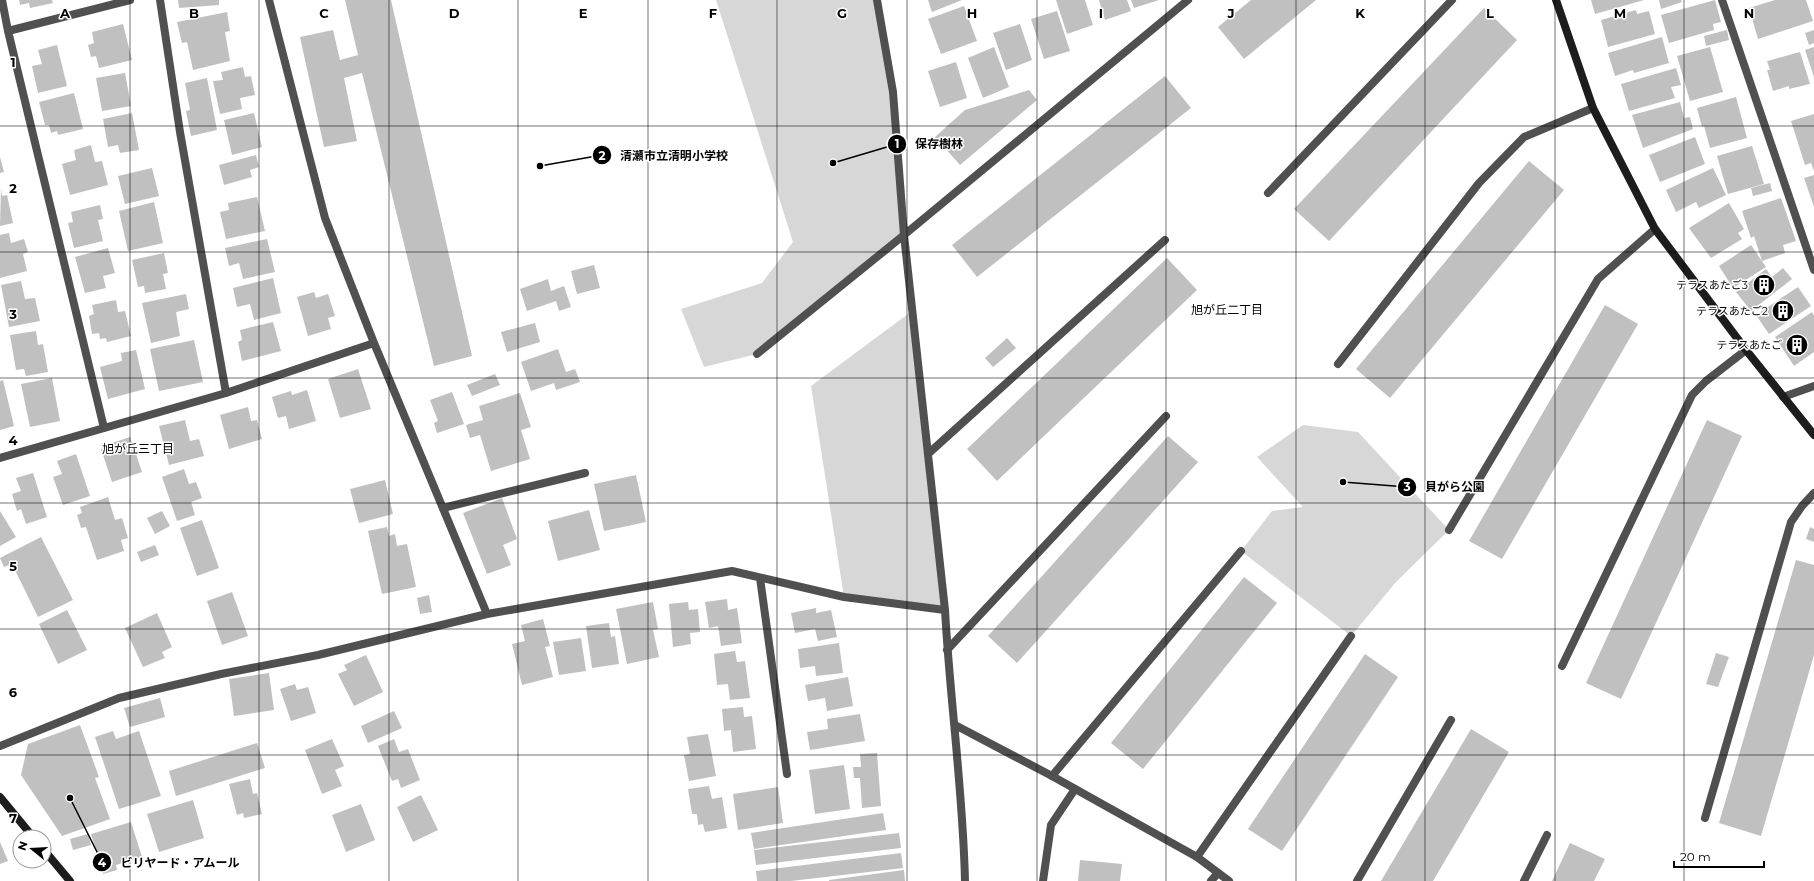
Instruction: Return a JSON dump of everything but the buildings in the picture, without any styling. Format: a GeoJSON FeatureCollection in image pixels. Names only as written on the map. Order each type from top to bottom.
{"type":"FeatureCollection","features":[{"type":"Feature","properties":{"kind":"street"},"geometry":{"type":"LineString","coordinates":[[2,0],[8,31],[104,428]]}},
{"type":"Feature","properties":{"kind":"street"},"geometry":{"type":"LineString","coordinates":[[8,31],[130,0]]}},
{"type":"Feature","properties":{"kind":"street"},"geometry":{"type":"LineString","coordinates":[[160,0],[180,132],[226,393]]}},
{"type":"Feature","properties":{"kind":"street"},"geometry":{"type":"LineString","coordinates":[[269,0],[325,218],[374,343],[487,614]]}},
{"type":"Feature","properties":{"kind":"street"},"geometry":{"type":"LineString","coordinates":[[877,0],[892,92],[904,236],[929,453],[945,610],[966,881]]}},
{"type":"Feature","properties":{"kind":"street"},"geometry":{"type":"LineString","coordinates":[[757,354],[904,236],[1188,0]]}},
{"type":"Feature","properties":{"kind":"street"},"geometry":{"type":"LineString","coordinates":[[1268,193],[1452,0]]}},
{"type":"Feature","properties":{"kind":"street"},"geometry":{"type":"LineString","coordinates":[[1556,0],[1593,108],[1655,229],[1746,350],[1814,435]]}},
{"type":"Feature","properties":{"kind":"street"},"geometry":{"type":"LineString","coordinates":[[1722,0],[1814,270]]}},
{"type":"Feature","properties":{"kind":"street"},"geometry":{"type":"LineString","coordinates":[[1338,364],[1479,183],[1524,137],[1593,108]]}},
{"type":"Feature","properties":{"kind":"street"},"geometry":{"type":"LineString","coordinates":[[1449,530],[1598,279],[1655,229]]}},
{"type":"Feature","properties":{"kind":"street"},"geometry":{"type":"LineString","coordinates":[[929,453],[1165,240]]}},
{"type":"Feature","properties":{"kind":"street"},"geometry":{"type":"LineString","coordinates":[[0,458],[226,393],[374,343]]}},
{"type":"Feature","properties":{"kind":"street"},"geometry":{"type":"LineString","coordinates":[[1562,666],[1692,395],[1706,381],[1746,350]]}},
{"type":"Feature","properties":{"kind":"street"},"geometry":{"type":"LineString","coordinates":[[1783,397],[1814,386]]}},
{"type":"Feature","properties":{"kind":"street"},"geometry":{"type":"LineString","coordinates":[[947,650],[1166,416]]}},
{"type":"Feature","properties":{"kind":"street"},"geometry":{"type":"LineString","coordinates":[[442,508],[585,473]]}},
{"type":"Feature","properties":{"kind":"street"},"geometry":{"type":"LineString","coordinates":[[1705,818],[1791,522],[1802,506],[1814,494]]}},
{"type":"Feature","properties":{"kind":"street"},"geometry":{"type":"LineString","coordinates":[[1052,776],[1241,551]]}},
{"type":"Feature","properties":{"kind":"street"},"geometry":{"type":"LineString","coordinates":[[0,746],[119,698],[221,674],[318,655],[487,614],[732,571],[844,597],[945,610]]}},
{"type":"Feature","properties":{"kind":"street"},"geometry":{"type":"LineString","coordinates":[[760,578],[787,774]]}},
{"type":"Feature","properties":{"kind":"street"},"geometry":{"type":"LineString","coordinates":[[1197,857],[1351,636]]}},
{"type":"Feature","properties":{"kind":"street"},"geometry":{"type":"LineString","coordinates":[[1357,881],[1451,720]]}},
{"type":"Feature","properties":{"kind":"street"},"geometry":{"type":"LineString","coordinates":[[955,725],[1052,776],[1197,857],[1229,881]]}},
{"type":"Feature","properties":{"kind":"street"},"geometry":{"type":"LineString","coordinates":[[1043,881],[1051,825],[1075,789]]}},
{"type":"Feature","properties":{"kind":"street"},"geometry":{"type":"LineString","coordinates":[[0,798],[27,829]]}},
{"type":"Feature","properties":{"kind":"street"},"geometry":{"type":"LineString","coordinates":[[1524,881],[1547,835]]}},
{"type":"Feature","properties":{"kind":"street"},"geometry":{"type":"LineString","coordinates":[[52,860],[70,881]]}},
{"type":"Feature","properties":{"kind":"street"},"geometry":{"type":"LineString","coordinates":[[1211,881],[1218,873]]}},
{"type":"Feature","properties":{"kind":"shaded area"},"geometry":{"type":"Polygon","coordinates":[[[716,0],[877,0],[893,92],[904,235],[757,354],[704,367],[681,309],[762,283],[793,242],[716,0]]]}},
{"type":"Feature","properties":{"kind":"shaded area"},"geometry":{"type":"Polygon","coordinates":[[[912,311],[945,610],[844,597],[811,386],[912,311]]]}},
{"type":"Feature","properties":{"kind":"shaded area"},"geometry":{"type":"Polygon","coordinates":[[[1303,425],[1358,432],[1449,530],[1396,582],[1351,636],[1241,551],[1272,511],[1303,507],[1257,457],[1303,425]]]}},
{"type":"Feature","properties":{"kind":"place","name":"保存樹林"},"geometry":{"type":"Point","coordinates":[833,163]}},
{"type":"Feature","properties":{"kind":"place","name":"清瀬市立清明小学校"},"geometry":{"type":"Point","coordinates":[540,166]}},
{"type":"Feature","properties":{"kind":"place","name":"テラスあたご3"},"geometry":{"type":"Point","coordinates":[1764,285]}},
{"type":"Feature","properties":{"kind":"place","name":"テラスあたご2"},"geometry":{"type":"Point","coordinates":[1783,311]}},
{"type":"Feature","properties":{"kind":"place","name":"テラスあたご"},"geometry":{"type":"Point","coordinates":[1797,345]}},
{"type":"Feature","properties":{"kind":"place","name":"貝がら公園"},"geometry":{"type":"Point","coordinates":[1343,482]}},
{"type":"Feature","properties":{"kind":"place","name":"ビリヤード・アムール"},"geometry":{"type":"Point","coordinates":[70,798]}},
{"type":"Feature","properties":{"kind":"district","name":"旭が丘二丁目"},"geometry":{"type":"Point","coordinates":[1227,310]}},
{"type":"Feature","properties":{"kind":"district","name":"旭が丘三丁目"},"geometry":{"type":"Point","coordinates":[138,449]}}]}
